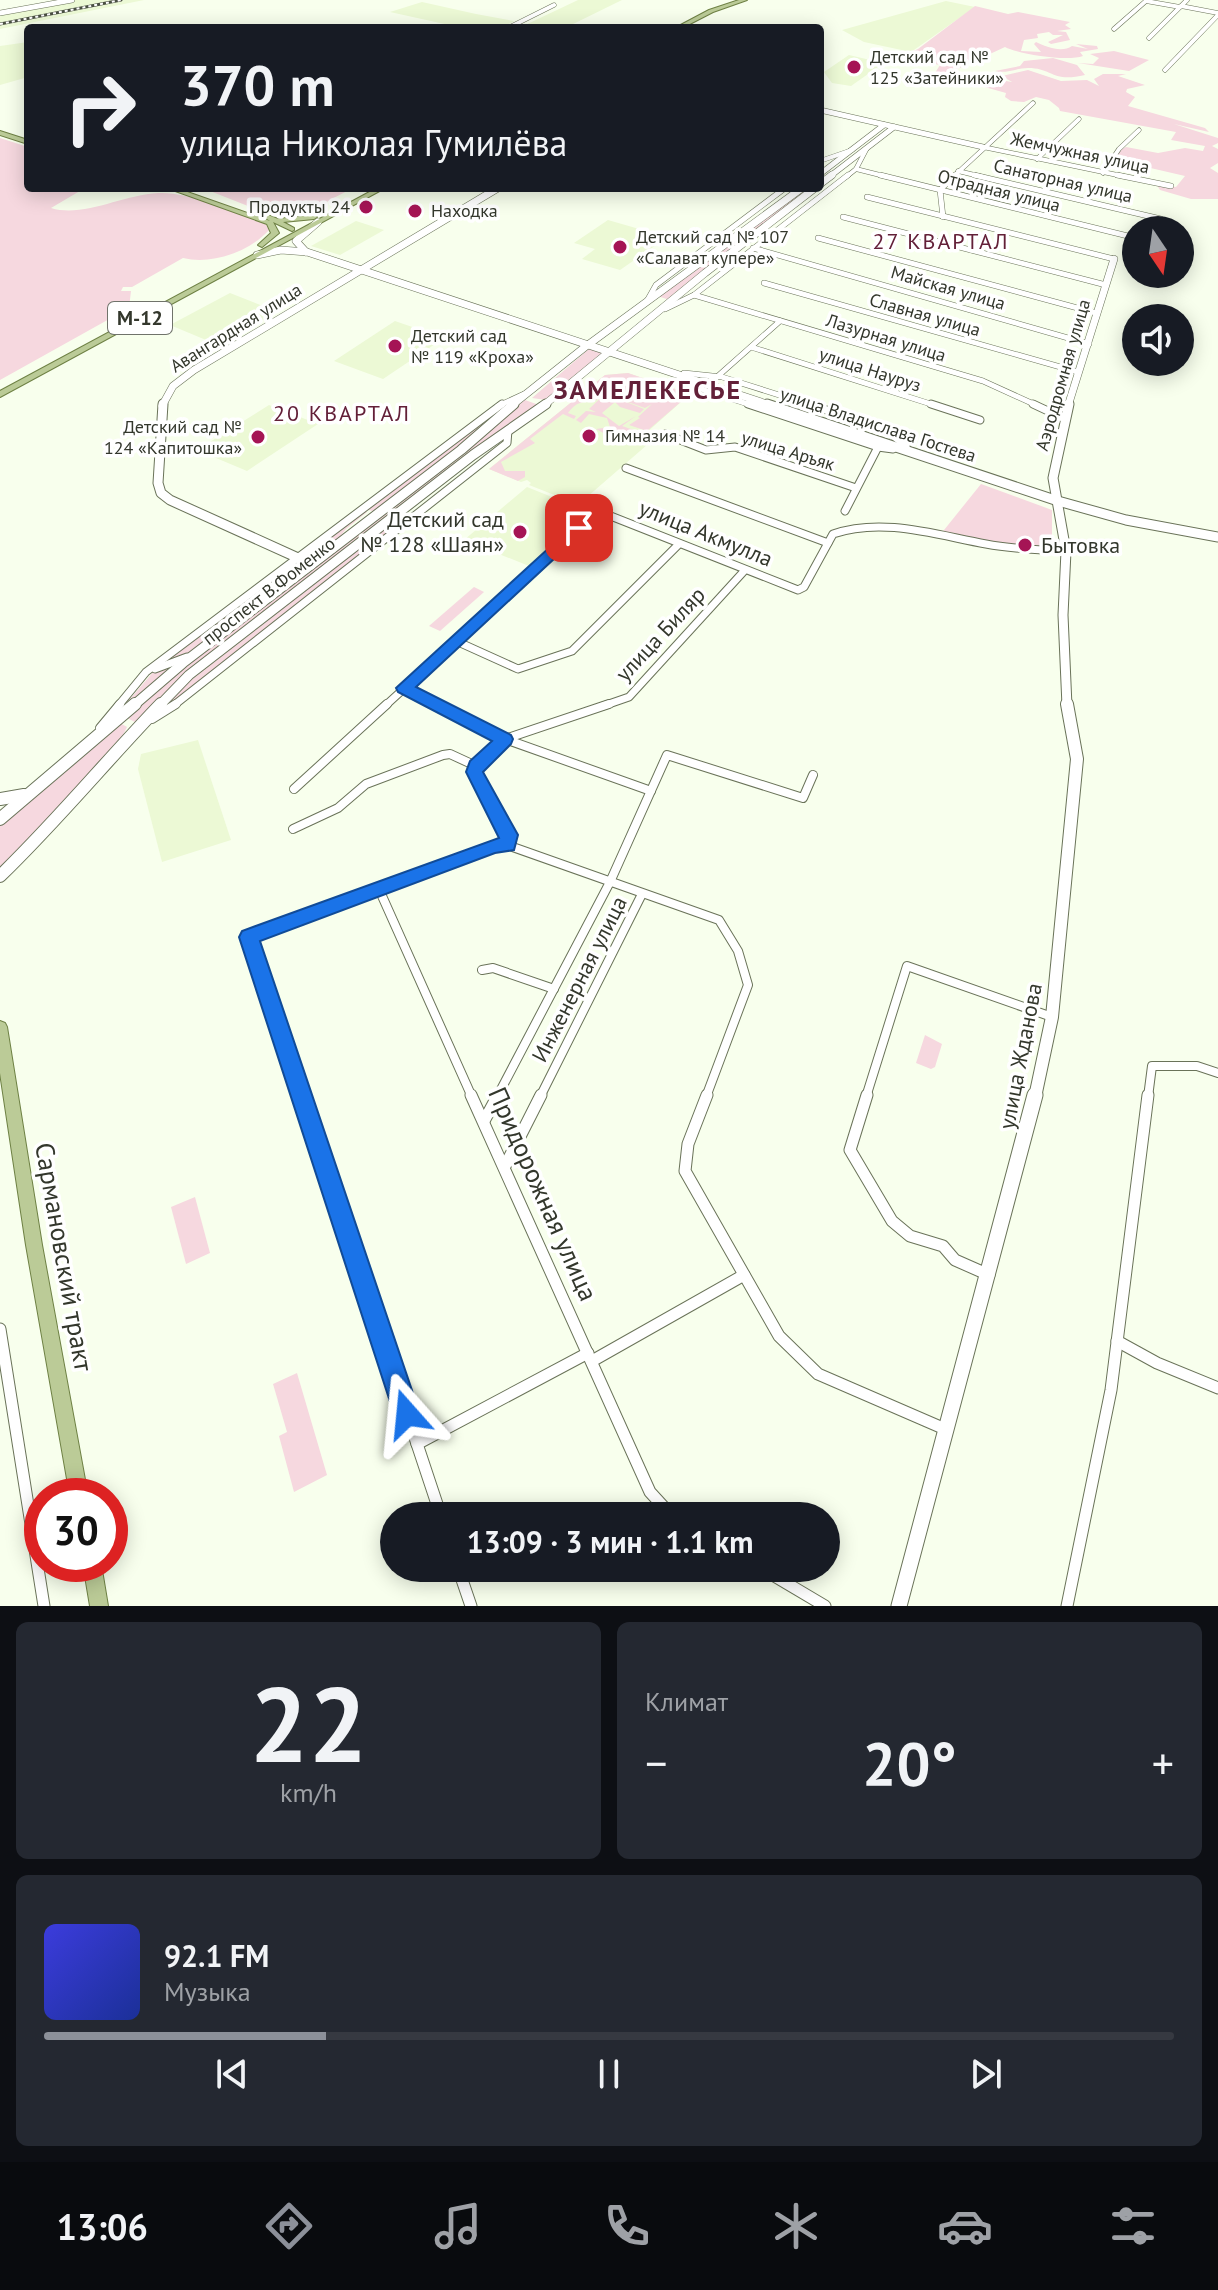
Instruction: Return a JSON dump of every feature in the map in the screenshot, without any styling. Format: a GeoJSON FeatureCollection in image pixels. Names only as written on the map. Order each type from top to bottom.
{"type":"FeatureCollection","features":[{"type":"Feature","properties":{"kind":"main road"},"geometry":{"type":"LineString","coordinates":[[0,13],[72,0]]}},
{"type":"Feature","properties":{"kind":"main road"},"geometry":{"type":"LineString","coordinates":[[680,24],[732,0]]}},
{"type":"Feature","properties":{"kind":"main road"},"geometry":{"type":"LineString","coordinates":[[681,24],[744,0]]}},
{"type":"Feature","properties":{"kind":"main road"},"geometry":{"type":"LineString","coordinates":[[824,111],[978,148]]}},
{"type":"Feature","properties":{"kind":"main road"},"geometry":{"type":"LineString","coordinates":[[824,171],[884,125]]}},
{"type":"Feature","properties":{"kind":"main road"},"geometry":{"type":"LineString","coordinates":[[824,181],[894,127]]}},
{"type":"Feature","properties":{"kind":"main road"},"geometry":{"type":"LineString","coordinates":[[0,131],[24,139]]}},
{"type":"Feature","properties":{"kind":"main road"},"geometry":{"type":"LineString","coordinates":[[180,192],[270,223],[275,233],[262,245]]}},
{"type":"Feature","properties":{"kind":"main road"},"geometry":{"type":"LineString","coordinates":[[196,192],[269,217],[292,229],[292,233],[280,242]]}},
{"type":"Feature","properties":{"kind":"main road","name":"М-12"},"geometry":{"type":"LineString","coordinates":[[0,394],[257,255],[362,192]]}},
{"type":"Feature","properties":{"kind":"main road","name":"М-12"},"geometry":{"type":"LineString","coordinates":[[0,386],[292,229],[374,192]]}},
{"type":"Feature","properties":{"kind":"main road","name":"Авангардная улица"},"geometry":{"type":"LineString","coordinates":[[296,557],[170,500],[161,493],[158,483],[161,409],[170,389],[187,374],[491,192]]}},
{"type":"Feature","properties":{"kind":"main road","name":"проспект В.Фоменко"},"geometry":{"type":"LineString","coordinates":[[0,819],[107,725],[195,654],[461,450],[589,345],[797,192]]}},
{"type":"Feature","properties":{"kind":"main road","name":"проспект В.Фоменко"},"geometry":{"type":"LineString","coordinates":[[0,876],[56,822],[133,733],[189,675],[508,430],[551,401],[705,273],[810,192]]}},
{"type":"Feature","properties":{"kind":"main road"},"geometry":{"type":"LineString","coordinates":[[194,198],[203,194]]}},
{"type":"Feature","properties":{"kind":"main road"},"geometry":{"type":"LineString","coordinates":[[269,217],[316,220]]}},
{"type":"Feature","properties":{"kind":"main road"},"geometry":{"type":"LineString","coordinates":[[307,252],[296,241],[316,220]]}},
{"type":"Feature","properties":{"kind":"main road","name":"улица Владислава Гостева"},"geometry":{"type":"LineString","coordinates":[[257,255],[286,250],[307,252],[1126,520],[1218,537]]}},
{"type":"Feature","properties":{"kind":"main road","name":"Аэродромная улица"},"geometry":{"type":"LineString","coordinates":[[1057,497],[1053,478],[1065,419],[1114,259]]}},
{"type":"Feature","properties":{"kind":"main road"},"geometry":{"type":"LineString","coordinates":[[647,301],[663,299],[665,309]]}},
{"type":"Feature","properties":{"kind":"main road"},"geometry":{"type":"LineString","coordinates":[[528,392],[526,399],[532,403],[551,401]]}},
{"type":"Feature","properties":{"kind":"main road","name":"улица Владислава Гостева"},"geometry":{"type":"LineString","coordinates":[[1057,497],[1218,530]]}},
{"type":"Feature","properties":{"kind":"main road","name":"улица Жданова"},"geometry":{"type":"LineString","coordinates":[[899,1606],[1032,1110],[1052,1017],[1077,759],[1067,715],[1064,678],[1066,551],[1057,497]]}},
{"type":"Feature","properties":{"kind":"main road"},"geometry":{"type":"LineString","coordinates":[[107,725],[122,722],[130,725],[133,733]]}},
{"type":"Feature","properties":{"kind":"main road"},"geometry":{"type":"LineString","coordinates":[[0,799],[28,794]]}},
{"type":"Feature","properties":{"kind":"main road","name":"Сармановский тракт"},"geometry":{"type":"LineString","coordinates":[[0,1027],[34,1245],[76,1478]]}},
{"type":"Feature","properties":{"kind":"main road"},"geometry":{"type":"LineString","coordinates":[[95,1582],[99,1606]]}},
{"type":"Feature","properties":{"kind":"street"},"geometry":{"type":"LineString","coordinates":[[1114,29],[1147,0],[1218,14]]}},
{"type":"Feature","properties":{"kind":"street"},"geometry":{"type":"LineString","coordinates":[[1149,38],[1187,0]]}},
{"type":"Feature","properties":{"kind":"street"},"geometry":{"type":"LineString","coordinates":[[516,24],[554,5]]}},
{"type":"Feature","properties":{"kind":"street"},"geometry":{"type":"LineString","coordinates":[[1165,70],[1218,14]]}},
{"type":"Feature","properties":{"kind":"street"},"geometry":{"type":"LineString","coordinates":[[943,217],[940,190],[978,148],[1033,103]]}},
{"type":"Feature","properties":{"kind":"street"},"geometry":{"type":"LineString","coordinates":[[1037,159],[1079,119]]}},
{"type":"Feature","properties":{"kind":"street"},"geometry":{"type":"LineString","coordinates":[[1103,173],[1139,130]]}},
{"type":"Feature","properties":{"kind":"street"},"geometry":{"type":"LineString","coordinates":[[665,309],[694,295],[856,169],[867,148]]}},
{"type":"Feature","properties":{"kind":"street","name":"Жемчужная улица"},"geometry":{"type":"LineString","coordinates":[[978,148],[1171,186]]}},
{"type":"Feature","properties":{"kind":"street"},"geometry":{"type":"LineString","coordinates":[[824,160],[852,150]]}},
{"type":"Feature","properties":{"kind":"street","name":"Отрадная улица"},"geometry":{"type":"LineString","coordinates":[[856,169],[1122,235]]}},
{"type":"Feature","properties":{"kind":"street","name":"Санаторная улица"},"geometry":{"type":"LineString","coordinates":[[958,171],[1148,216]]}},
{"type":"Feature","properties":{"kind":"street"},"geometry":{"type":"LineString","coordinates":[[647,301],[656,285],[780,192]]}},
{"type":"Feature","properties":{"kind":"street"},"geometry":{"type":"LineString","coordinates":[[867,197],[1114,259]]}},
{"type":"Feature","properties":{"kind":"street"},"geometry":{"type":"LineString","coordinates":[[843,217],[1106,285]]}},
{"type":"Feature","properties":{"kind":"street"},"geometry":{"type":"LineString","coordinates":[[818,238],[1096,313]]}},
{"type":"Feature","properties":{"kind":"street","name":"Майская улица"},"geometry":{"type":"LineString","coordinates":[[753,248],[1089,344]]}},
{"type":"Feature","properties":{"kind":"street","name":"Славная улица"},"geometry":{"type":"LineString","coordinates":[[764,283],[1078,372]]}},
{"type":"Feature","properties":{"kind":"street","name":"Лазурная улица"},"geometry":{"type":"LineString","coordinates":[[694,295],[983,381],[1065,419]]}},
{"type":"Feature","properties":{"kind":"street"},"geometry":{"type":"LineString","coordinates":[[718,376],[780,321]]}},
{"type":"Feature","properties":{"kind":"street","name":"улица Науруз"},"geometry":{"type":"LineString","coordinates":[[751,347],[980,420]]}},
{"type":"Feature","properties":{"kind":"street"},"geometry":{"type":"LineString","coordinates":[[684,375],[718,376],[885,429],[905,448]]}},
{"type":"Feature","properties":{"kind":"street"},"geometry":{"type":"LineString","coordinates":[[684,375],[704,390],[878,447],[905,448]]}},
{"type":"Feature","properties":{"kind":"street"},"geometry":{"type":"LineString","coordinates":[[92,738],[146,672],[499,406],[528,392]]}},
{"type":"Feature","properties":{"kind":"street","name":"улица Аръяк"},"geometry":{"type":"LineString","coordinates":[[665,434],[706,450],[735,447],[856,488]]}},
{"type":"Feature","properties":{"kind":"street"},"geometry":{"type":"LineString","coordinates":[[845,511],[878,447]]}},
{"type":"Feature","properties":{"kind":"street"},"geometry":{"type":"LineString","coordinates":[[626,468],[828,543],[841,530],[905,529],[1002,547],[1066,551]]}},
{"type":"Feature","properties":{"kind":"street","name":"улица Акмулла"},"geometry":{"type":"LineString","coordinates":[[456,641],[601,511],[798,590],[804,587],[828,543]]}},
{"type":"Feature","properties":{"kind":"street"},"geometry":{"type":"LineString","coordinates":[[294,789],[456,641],[518,669],[572,651],[679,544]]}},
{"type":"Feature","properties":{"kind":"street","name":"улица Биляр"},"geometry":{"type":"LineString","coordinates":[[476,766],[505,739],[629,697],[745,570]]}},
{"type":"Feature","properties":{"kind":"street"},"geometry":{"type":"LineString","coordinates":[[146,672],[195,654]]}},
{"type":"Feature","properties":{"kind":"street"},"geometry":{"type":"LineString","coordinates":[[404,688],[505,739],[651,791]]}},
{"type":"Feature","properties":{"kind":"street"},"geometry":{"type":"LineString","coordinates":[[293,829],[338,808],[366,784],[450,754],[476,766],[475,772],[508,835],[507,845]]}},
{"type":"Feature","properties":{"kind":"street"},"geometry":{"type":"LineString","coordinates":[[484,1121],[610,882],[667,755],[803,798],[813,775]]}},
{"type":"Feature","properties":{"kind":"street"},"geometry":{"type":"LineString","coordinates":[[436,1502],[249,937],[494,845],[507,845],[719,920],[735,942],[747,971],[748,985],[688,1144],[685,1171],[779,1336],[818,1374],[945,1429]]}},
{"type":"Feature","properties":{"kind":"street","name":"Придорожная улица"},"geometry":{"type":"LineString","coordinates":[[378,887],[650,1492],[659,1502]]}},
{"type":"Feature","properties":{"kind":"street","name":"Инженерная улица"},"geometry":{"type":"LineString","coordinates":[[505,1166],[642,894]]}},
{"type":"Feature","properties":{"kind":"street"},"geometry":{"type":"LineString","coordinates":[[989,1275],[955,1260],[943,1246],[910,1236],[892,1221],[850,1150],[907,966],[1052,1017]]}},
{"type":"Feature","properties":{"kind":"street"},"geometry":{"type":"LineString","coordinates":[[482,970],[493,968],[554,989]]}},
{"type":"Feature","properties":{"kind":"street"},"geometry":{"type":"LineString","coordinates":[[1067,1606],[1111,1390],[1152,1066],[1197,1066],[1218,1073]]}},
{"type":"Feature","properties":{"kind":"street"},"geometry":{"type":"LineString","coordinates":[[417,1444],[744,1275]]}},
{"type":"Feature","properties":{"kind":"street"},"geometry":{"type":"LineString","coordinates":[[0,1329],[44,1606]]}},
{"type":"Feature","properties":{"kind":"street"},"geometry":{"type":"LineString","coordinates":[[1117,1341],[1157,1363],[1218,1388]]}},
{"type":"Feature","properties":{"kind":"street"},"geometry":{"type":"LineString","coordinates":[[463,1582],[471,1606]]}},
{"type":"Feature","properties":{"kind":"street"},"geometry":{"type":"LineString","coordinates":[[785,1582],[825,1606]]}},
{"type":"Feature","properties":{"kind":"shaded area"},"geometry":{"type":"Polygon","coordinates":[[[71,0],[144,0],[0,29],[0,14],[71,0]]]}},
{"type":"Feature","properties":{"kind":"shaded area"},"geometry":{"type":"Polygon","coordinates":[[[578,0],[622,0],[573,24],[527,24],[578,0]]]}},
{"type":"Feature","properties":{"kind":"shaded area"},"geometry":{"type":"Polygon","coordinates":[[[946,1],[975,7],[911,52],[864,42],[842,30],[946,1]]]}},
{"type":"Feature","properties":{"kind":"shaded area"},"geometry":{"type":"Polygon","coordinates":[[[422,2],[514,21],[509,24],[444,24],[390,12],[422,2]]]}},
{"type":"Feature","properties":{"kind":"shaded area"},"geometry":{"type":"Polygon","coordinates":[[[975,6],[1008,14],[1018,12],[1070,22],[1065,25],[1071,29],[1057,31],[1066,32],[1070,40],[1051,44],[1048,42],[1063,35],[1049,32],[1037,34],[1038,38],[1024,40],[1021,51],[1041,52],[1034,44],[1036,42],[1059,49],[1072,46],[1088,49],[1076,44],[1097,46],[1098,49],[1080,52],[1083,56],[1076,58],[1055,58],[1031,55],[1005,47],[951,72],[1012,82],[1002,76],[1028,70],[1061,81],[1087,80],[1099,86],[1094,79],[1103,74],[1126,74],[1118,76],[1145,85],[1127,89],[1126,92],[1135,97],[1128,106],[1205,128],[1209,132],[1174,124],[1218,138],[1218,143],[1212,146],[1218,149],[1218,163],[1210,168],[1218,173],[1218,199],[1191,199],[1160,190],[1157,185],[1176,187],[1185,176],[1116,160],[1120,150],[1126,147],[1158,153],[1185,148],[1203,151],[1205,146],[1171,140],[1176,132],[1060,111],[1049,100],[1036,97],[1024,102],[1011,101],[1005,97],[1006,93],[935,73],[940,65],[899,57],[918,49],[975,6]]]}},
{"type":"Feature","properties":{"kind":"shaded area"},"geometry":{"type":"Polygon","coordinates":[[[24,43],[24,78],[0,85],[0,46],[24,43]]]}},
{"type":"Feature","properties":{"kind":"shaded area"},"geometry":{"type":"Polygon","coordinates":[[[1114,51],[1149,60],[1129,71],[1078,63],[1093,64],[1099,58],[1090,54],[1114,51]]]}},
{"type":"Feature","properties":{"kind":"shaded area","name":"Детский сад № 125 «Затейники»"},"geometry":{"type":"Polygon","coordinates":[[[849,55],[885,62],[851,86],[832,83],[824,72],[849,55]]]}},
{"type":"Feature","properties":{"kind":"shaded area"},"geometry":{"type":"Polygon","coordinates":[[[1053,58],[1077,65],[1085,75],[1066,77],[1028,68],[995,71],[1020,66],[1024,61],[1053,58]]]}},
{"type":"Feature","properties":{"kind":"shaded area"},"geometry":{"type":"Polygon","coordinates":[[[0,138],[24,146],[24,192],[78,192],[51,208],[76,210],[144,195],[170,193],[198,199],[265,223],[269,230],[241,250],[206,260],[183,258],[132,287],[123,287],[121,291],[131,291],[129,308],[0,380],[0,138]]]}},
{"type":"Feature","properties":{"kind":"shaded area"},"geometry":{"type":"Polygon","coordinates":[[[213,192],[345,192],[293,214],[270,214],[274,209],[253,208],[213,192]]]}},
{"type":"Feature","properties":{"kind":"shaded area"},"geometry":{"type":"Polygon","coordinates":[[[799,192],[805,192],[670,300],[657,296],[694,272],[799,192]]]}},
{"type":"Feature","properties":{"kind":"shaded area","name":"Детский сад № 107 «Салават купере»"},"geometry":{"type":"Polygon","coordinates":[[[608,220],[653,233],[659,243],[620,270],[582,259],[595,249],[574,243],[608,220]]]}},
{"type":"Feature","properties":{"kind":"shaded area"},"geometry":{"type":"Polygon","coordinates":[[[356,221],[384,230],[340,255],[311,246],[356,221]]]}},
{"type":"Feature","properties":{"kind":"shaded area"},"geometry":{"type":"Polygon","coordinates":[[[230,293],[278,312],[218,345],[170,325],[230,293]]]}},
{"type":"Feature","properties":{"kind":"shaded area","name":"Детский сад № 119 «Кроха»"},"geometry":{"type":"Polygon","coordinates":[[[395,321],[444,338],[383,379],[334,361],[395,321]]]}},
{"type":"Feature","properties":{"kind":"shaded area"},"geometry":{"type":"Polygon","coordinates":[[[590,348],[606,354],[546,400],[532,398],[590,348]]]}},
{"type":"Feature","properties":{"kind":"shaded area","name":"Гимназия № 14"},"geometry":{"type":"Polygon","coordinates":[[[628,373],[690,394],[645,434],[655,438],[587,497],[567,500],[529,485],[531,483],[527,480],[521,482],[489,469],[605,375],[628,373]]]}},
{"type":"Feature","properties":{"kind":"shaded area"},"geometry":{"type":"Polygon","coordinates":[[[628,373],[690,394],[647,431],[629,425],[652,404],[645,408],[616,398],[644,409],[640,413],[620,407],[615,402],[602,413],[619,426],[636,416],[622,426],[648,435],[638,444],[633,443],[636,439],[633,438],[624,444],[596,429],[610,427],[607,418],[589,414],[581,423],[576,420],[586,411],[596,412],[589,409],[609,390],[595,401],[577,404],[568,413],[576,416],[574,419],[563,414],[530,439],[535,443],[501,462],[505,471],[525,471],[525,477],[518,481],[489,469],[605,375],[628,373]]]}},
{"type":"Feature","properties":{"kind":"shaded area"},"geometry":{"type":"Polygon","coordinates":[[[525,400],[539,405],[199,662],[135,722],[125,717],[178,669],[525,400]]]}},
{"type":"Feature","properties":{"kind":"shaded area"},"geometry":{"type":"Polygon","coordinates":[[[506,404],[453,453],[384,506],[372,511],[366,509],[506,404]]]}},
{"type":"Feature","properties":{"kind":"shaded area","name":"Детский сад № 124 «Капитошка»"},"geometry":{"type":"Polygon","coordinates":[[[269,405],[318,424],[247,471],[197,450],[269,405]]]}},
{"type":"Feature","properties":{"kind":"shaded area"},"geometry":{"type":"Polygon","coordinates":[[[981,484],[1052,510],[1052,541],[1048,547],[1035,549],[940,535],[981,484]]]}},
{"type":"Feature","properties":{"kind":"shaded area","name":"Детский сад № 128 «Шаян»"},"geometry":{"type":"Polygon","coordinates":[[[527,487],[567,503],[587,500],[591,511],[529,566],[464,540],[527,487]]]}},
{"type":"Feature","properties":{"kind":"shaded area"},"geometry":{"type":"Polygon","coordinates":[[[364,511],[367,512],[336,542],[123,707],[155,670],[364,511]]]}},
{"type":"Feature","properties":{"kind":"shaded area"},"geometry":{"type":"Polygon","coordinates":[[[393,523],[400,526],[160,712],[190,681],[393,523]]]}},
{"type":"Feature","properties":{"kind":"shaded area"},"geometry":{"type":"Polygon","coordinates":[[[474,587],[484,592],[440,631],[429,626],[474,587]]]}},
{"type":"Feature","properties":{"kind":"shaded area"},"geometry":{"type":"Polygon","coordinates":[[[120,723],[127,727],[123,735],[47,822],[0,868],[0,824],[120,723]]]}},
{"type":"Feature","properties":{"kind":"shaded area"},"geometry":{"type":"Polygon","coordinates":[[[198,740],[231,840],[162,862],[138,769],[141,754],[198,740]]]}},
{"type":"Feature","properties":{"kind":"shaded area"},"geometry":{"type":"Polygon","coordinates":[[[925,1035],[942,1044],[935,1067],[931,1069],[916,1063],[925,1035]]]}},
{"type":"Feature","properties":{"kind":"shaded area"},"geometry":{"type":"Polygon","coordinates":[[[195,1197],[210,1253],[186,1264],[171,1207],[195,1197]]]}},
{"type":"Feature","properties":{"kind":"shaded area"},"geometry":{"type":"Polygon","coordinates":[[[297,1373],[327,1475],[294,1492],[279,1436],[287,1432],[273,1384],[297,1373]]]}},
{"type":"Feature","properties":{"kind":"railway"},"geometry":{"type":"LineString","coordinates":[[0,24],[121,0]]}},
{"type":"Feature","properties":{"kind":"place","name":"Детский сад № 125 «Затейники»"},"geometry":{"type":"Point","coordinates":[854,67]}},
{"type":"Feature","properties":{"kind":"place","name":"Продукты 24"},"geometry":{"type":"Point","coordinates":[366,207]}},
{"type":"Feature","properties":{"kind":"place","name":"Находка"},"geometry":{"type":"Point","coordinates":[415,211]}},
{"type":"Feature","properties":{"kind":"place","name":"Детский сад № 107 «Салават купере»"},"geometry":{"type":"Point","coordinates":[620,247]}},
{"type":"Feature","properties":{"kind":"place","name":"Детский сад № 119 «Кроха»"},"geometry":{"type":"Point","coordinates":[395,346]}},
{"type":"Feature","properties":{"kind":"place","name":"Гимназия № 14"},"geometry":{"type":"Point","coordinates":[589,436]}},
{"type":"Feature","properties":{"kind":"place","name":"Детский сад № 124 «Капитошка»"},"geometry":{"type":"Point","coordinates":[258,437]}},
{"type":"Feature","properties":{"kind":"place","name":"Детский сад № 128 «Шаян»"},"geometry":{"type":"Point","coordinates":[520,532]}},
{"type":"Feature","properties":{"kind":"place","name":"Бытовка"},"geometry":{"type":"Point","coordinates":[1025,545]}},
{"type":"Feature","properties":{"kind":"district","name":"27 КВАРТАЛ"},"geometry":{"type":"Point","coordinates":[941,241]}},
{"type":"Feature","properties":{"kind":"district","name":"ЗАМЕЛЕКЕСЬЕ"},"geometry":{"type":"Point","coordinates":[648,390]}},
{"type":"Feature","properties":{"kind":"district","name":"20 КВАРТАЛ"},"geometry":{"type":"Point","coordinates":[342,413]}},
{"type":"Feature","properties":{"kind":"route"},"geometry":{"type":"LineString","coordinates":[[407,1414],[249,937],[494,845],[507,845],[508,835],[475,772],[476,766],[505,739],[404,688],[579,528]]}}]}
